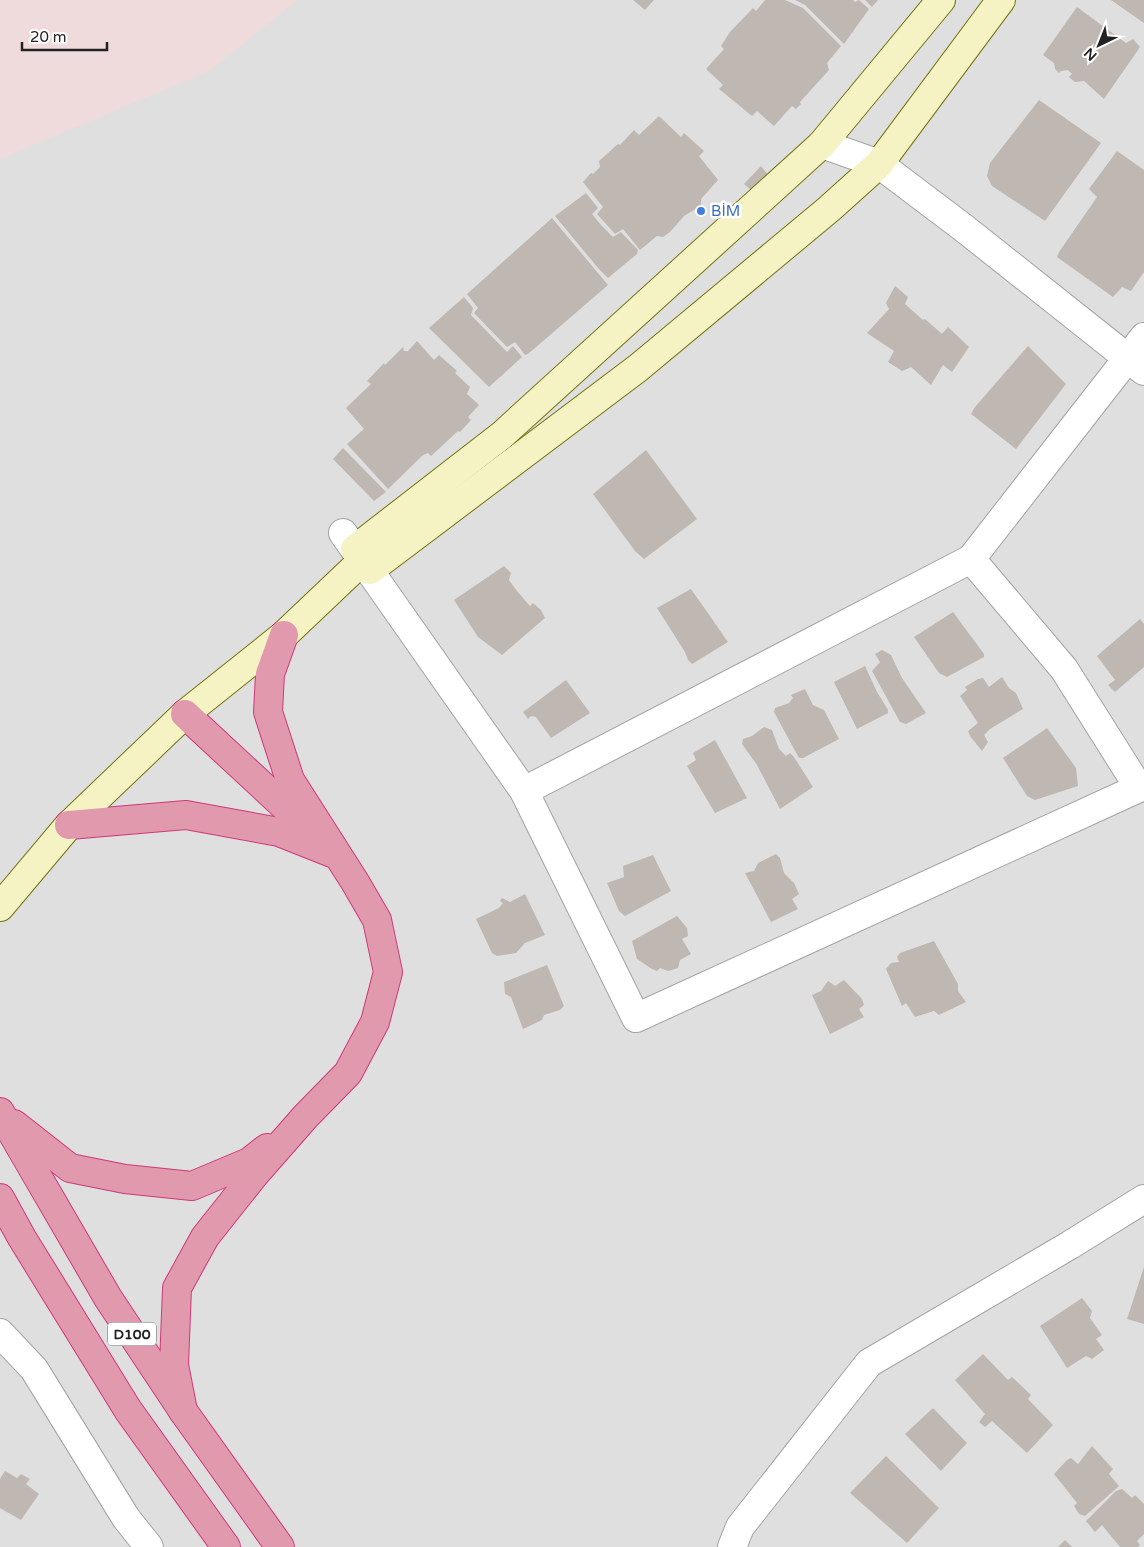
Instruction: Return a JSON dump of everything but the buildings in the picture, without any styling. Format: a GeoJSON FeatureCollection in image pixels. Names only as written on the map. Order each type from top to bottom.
{"type":"FeatureCollection","features":[{"type":"Feature","properties":{"kind":"highway"},"geometry":{"type":"LineString","coordinates":[[183,1412],[174,1365],[177,1288],[205,1238],[255,1174],[305,1117],[348,1073],[375,1022],[388,972],[377,920],[290,780],[268,712],[270,674],[284,635]]}},
{"type":"Feature","properties":{"kind":"highway"},"geometry":{"type":"LineString","coordinates":[[185,714],[337,854]]}},
{"type":"Feature","properties":{"kind":"highway"},"geometry":{"type":"LineString","coordinates":[[69,825],[186,815],[279,832],[337,854]]}},
{"type":"Feature","properties":{"kind":"highway"},"geometry":{"type":"LineString","coordinates":[[1,1114],[70,1168],[125,1179],[192,1186],[248,1162],[305,1117]]}},
{"type":"Feature","properties":{"kind":"highway","name":"D100"},"geometry":{"type":"LineString","coordinates":[[1,1114],[108,1298],[183,1412],[280,1547]]}},
{"type":"Feature","properties":{"kind":"highway","name":"D100"},"geometry":{"type":"LineString","coordinates":[[0,1198],[22,1238],[128,1410],[226,1547]]}},
{"type":"Feature","properties":{"kind":"street"},"geometry":{"type":"LineString","coordinates":[[0,907],[69,825],[185,714],[284,635],[358,553],[502,435],[822,144],[941,0]]}},
{"type":"Feature","properties":{"kind":"street"},"geometry":{"type":"LineString","coordinates":[[358,553],[638,368],[829,208],[879,164],[1000,0]]}},
{"type":"Feature","properties":{"kind":"street"},"geometry":{"type":"LineString","coordinates":[[524,791],[970,559],[1139,356],[879,164],[822,144]]}},
{"type":"Feature","properties":{"kind":"street"},"geometry":{"type":"LineString","coordinates":[[358,553],[524,791],[636,1018],[1139,788],[1064,669],[970,559]]}},
{"type":"Feature","properties":{"kind":"street"},"geometry":{"type":"LineString","coordinates":[[732,1547],[740,1527],[869,1363],[1070,1245],[1144,1199]]}},
{"type":"Feature","properties":{"kind":"street"},"geometry":{"type":"LineString","coordinates":[[0,1333],[34,1368],[126,1518],[149,1547]]}},
{"type":"Feature","properties":{"kind":"shaded area"},"geometry":{"type":"Polygon","coordinates":[[[0,0],[1144,0],[1144,1547],[0,1547],[0,0]]]}},
{"type":"Feature","properties":{"kind":"shaded area"},"geometry":{"type":"Polygon","coordinates":[[[0,0],[297,0],[209,71],[0,159],[0,0]]]}},
{"type":"Feature","properties":{"kind":"place","name":"BİM"},"geometry":{"type":"Point","coordinates":[701,211]}}]}
